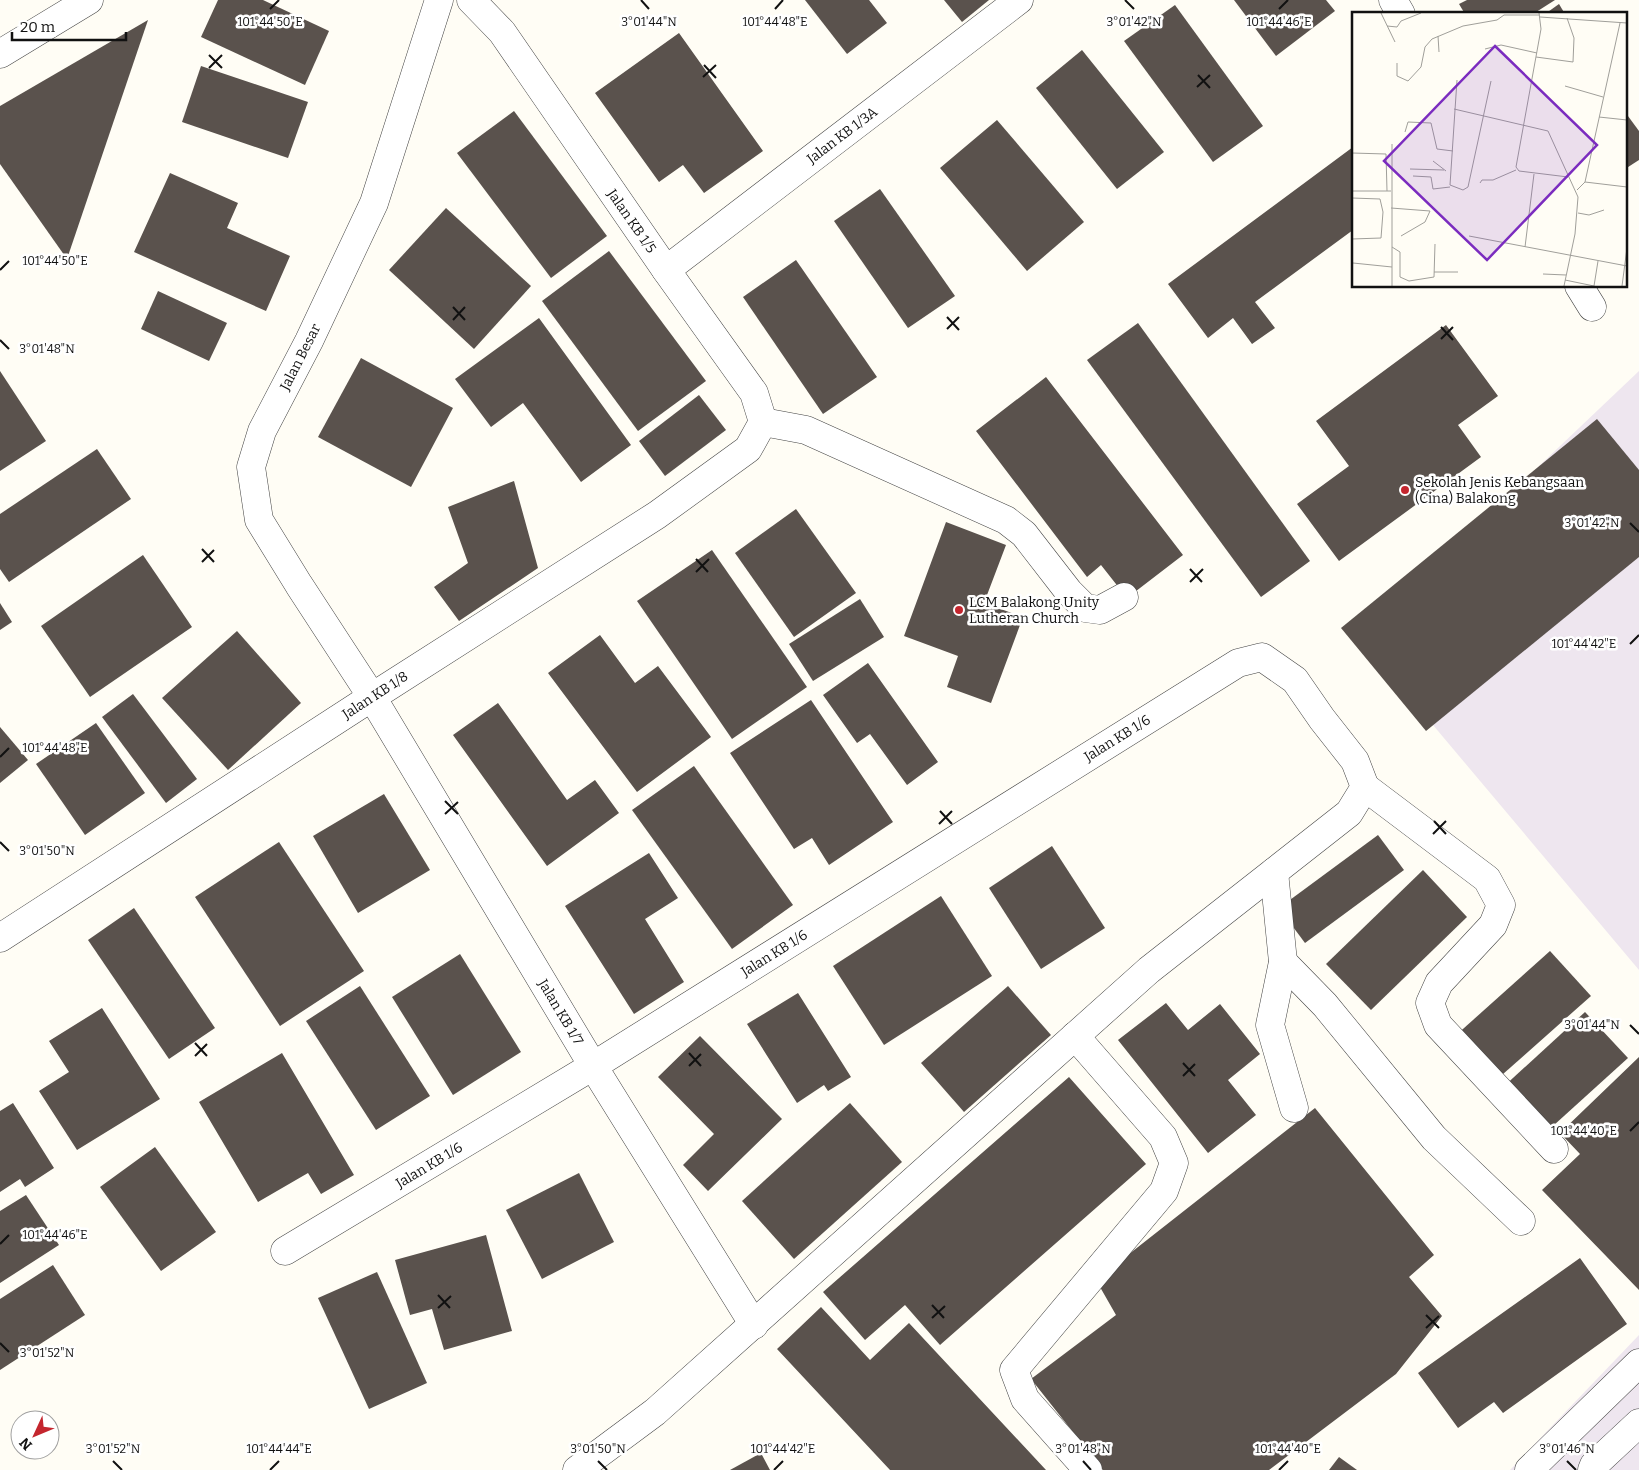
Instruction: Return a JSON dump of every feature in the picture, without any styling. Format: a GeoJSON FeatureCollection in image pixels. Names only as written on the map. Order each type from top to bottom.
{"type":"FeatureCollection","features":[{"type":"Feature","properties":{"kind":"street"},"geometry":{"type":"LineString","coordinates":[[0,54],[88,0]]}},
{"type":"Feature","properties":{"kind":"street","name":"Jalan Besar"},"geometry":{"type":"LineString","coordinates":[[372,697],[259,520],[251,467],[262,431],[309,341],[374,203],[439,0]]}},
{"type":"Feature","properties":{"kind":"street","name":"Jalan KB 1/5"},"geometry":{"type":"LineString","coordinates":[[471,0],[502,32],[666,270],[754,393],[763,422]]}},
{"type":"Feature","properties":{"kind":"street","name":"Jalan KB 1/3A"},"geometry":{"type":"LineString","coordinates":[[666,270],[1019,0]]}},
{"type":"Feature","properties":{"kind":"street"},"geometry":{"type":"LineString","coordinates":[[1392,0],[1401,12]]}},
{"type":"Feature","properties":{"kind":"street"},"geometry":{"type":"LineString","coordinates":[[763,422],[806,430],[1006,520],[1024,534],[1069,592],[1085,608],[1100,610],[1124,597]]}},
{"type":"Feature","properties":{"kind":"street","name":"Jalan KB 1/8"},"geometry":{"type":"LineString","coordinates":[[0,938],[657,515],[748,449],[763,422]]}},
{"type":"Feature","properties":{"kind":"street","name":"Jalan KB 1/6"},"geometry":{"type":"LineString","coordinates":[[285,1251],[593,1066],[1238,663],[1262,657],[1295,680],[1322,719],[1355,761],[1365,787]]}},
{"type":"Feature","properties":{"kind":"street","name":"Jalan KB 1/7"},"geometry":{"type":"LineString","coordinates":[[372,697],[593,1066],[754,1325]]}},
{"type":"Feature","properties":{"kind":"street"},"geometry":{"type":"LineString","coordinates":[[577,1470],[655,1412],[1149,970],[1349,813],[1365,787],[1487,879],[1501,905],[1493,925],[1439,983],[1430,1003],[1438,1025],[1554,1149]]}},
{"type":"Feature","properties":{"kind":"street"},"geometry":{"type":"LineString","coordinates":[[1274,872],[1283,962],[1270,1025],[1294,1108]]}},
{"type":"Feature","properties":{"kind":"street"},"geometry":{"type":"LineString","coordinates":[[1283,962],[1324,1005],[1434,1138],[1521,1221]]}},
{"type":"Feature","properties":{"kind":"street"},"geometry":{"type":"LineString","coordinates":[[1076,1036],[1163,1137],[1174,1163],[1164,1191],[1014,1370],[1025,1399],[1088,1470]]}},
{"type":"Feature","properties":{"kind":"street"},"geometry":{"type":"LineString","coordinates":[[1529,1470],[1639,1363]]}},
{"type":"Feature","properties":{"kind":"street"},"geometry":{"type":"LineString","coordinates":[[1592,1470],[1639,1423]]}},
{"type":"Feature","properties":{"kind":"shaded area"},"geometry":{"type":"Polygon","coordinates":[[[1639,371],[1639,970],[1359,637],[1639,371]]]}},
{"type":"Feature","properties":{"kind":"shaded area"},"geometry":{"type":"Polygon","coordinates":[[[1639,1335],[1639,1470],[1510,1470],[1639,1335]]]}},
{"type":"Feature","properties":{"kind":"building"},"geometry":{"type":"Polygon","coordinates":[[[218,0],[263,0],[329,31],[305,85],[201,37],[218,0]]]}},
{"type":"Feature","properties":{"kind":"building"},"geometry":{"type":"Polygon","coordinates":[[[805,0],[869,0],[887,23],[847,54],[805,0]]]}},
{"type":"Feature","properties":{"kind":"building"},"geometry":{"type":"Polygon","coordinates":[[[944,0],[989,0],[962,22],[944,0]]]}},
{"type":"Feature","properties":{"kind":"building"},"geometry":{"type":"Polygon","coordinates":[[[1234,0],[1326,0],[1335,11],[1276,56],[1234,0]]]}},
{"type":"Feature","properties":{"kind":"building"},"geometry":{"type":"Polygon","coordinates":[[[1467,0],[1555,0],[1536,12],[1464,12],[1459,4],[1467,0]]]}},
{"type":"Feature","properties":{"kind":"building"},"geometry":{"type":"Polygon","coordinates":[[[1559,4],[1564,12],[1548,12],[1559,4]]]}},
{"type":"Feature","properties":{"kind":"building"},"geometry":{"type":"Polygon","coordinates":[[[1175,5],[1263,126],[1213,162],[1124,41],[1175,5]]]}},
{"type":"Feature","properties":{"kind":"building"},"geometry":{"type":"Polygon","coordinates":[[[148,20],[67,259],[0,164],[0,106],[148,20]]]}},
{"type":"Feature","properties":{"kind":"building"},"geometry":{"type":"Polygon","coordinates":[[[679,33],[763,151],[704,193],[683,165],[659,182],[595,93],[679,33]]]}},
{"type":"Feature","properties":{"kind":"building"},"geometry":{"type":"Polygon","coordinates":[[[1082,50],[1164,152],[1117,189],[1036,88],[1082,50]]]}},
{"type":"Feature","properties":{"kind":"building"},"geometry":{"type":"Polygon","coordinates":[[[201,66],[308,102],[288,158],[182,122],[201,66]]]}},
{"type":"Feature","properties":{"kind":"building"},"geometry":{"type":"Polygon","coordinates":[[[514,111],[607,236],[551,278],[457,153],[514,111]]]}},
{"type":"Feature","properties":{"kind":"building"},"geometry":{"type":"Polygon","coordinates":[[[1626,113],[1639,131],[1639,160],[1626,168],[1626,113]]]}},
{"type":"Feature","properties":{"kind":"building"},"geometry":{"type":"Polygon","coordinates":[[[997,120],[1084,222],[1027,271],[940,168],[997,120]]]}},
{"type":"Feature","properties":{"kind":"building"},"geometry":{"type":"Polygon","coordinates":[[[1352,148],[1352,231],[1255,302],[1275,328],[1252,344],[1233,318],[1208,338],[1168,284],[1352,148]]]}},
{"type":"Feature","properties":{"kind":"building"},"geometry":{"type":"Polygon","coordinates":[[[170,173],[238,203],[227,228],[290,256],[266,311],[134,252],[170,173]]]}},
{"type":"Feature","properties":{"kind":"building"},"geometry":{"type":"Polygon","coordinates":[[[880,189],[955,296],[908,328],[834,221],[880,189]]]}},
{"type":"Feature","properties":{"kind":"building"},"geometry":{"type":"Polygon","coordinates":[[[446,208],[531,286],[474,349],[389,270],[446,208]]]}},
{"type":"Feature","properties":{"kind":"building"},"geometry":{"type":"Polygon","coordinates":[[[609,251],[706,381],[638,431],[542,301],[609,251]]]}},
{"type":"Feature","properties":{"kind":"building"},"geometry":{"type":"Polygon","coordinates":[[[796,260],[877,377],[823,414],[743,297],[796,260]]]}},
{"type":"Feature","properties":{"kind":"building"},"geometry":{"type":"Polygon","coordinates":[[[158,291],[227,323],[209,361],[141,329],[158,291]]]}},
{"type":"Feature","properties":{"kind":"building"},"geometry":{"type":"Polygon","coordinates":[[[539,318],[631,445],[581,482],[523,403],[491,427],[455,379],[539,318]]]}},
{"type":"Feature","properties":{"kind":"building"},"geometry":{"type":"Polygon","coordinates":[[[1138,323],[1310,561],[1261,597],[1087,360],[1138,323]]]}},
{"type":"Feature","properties":{"kind":"building"},"geometry":{"type":"Polygon","coordinates":[[[1446,325],[1498,396],[1458,425],[1481,457],[1339,561],[1297,504],[1349,466],[1316,421],[1446,325]]]}},
{"type":"Feature","properties":{"kind":"building"},"geometry":{"type":"Polygon","coordinates":[[[361,358],[453,408],[411,487],[318,437],[361,358]]]}},
{"type":"Feature","properties":{"kind":"building"},"geometry":{"type":"Polygon","coordinates":[[[0,371],[46,441],[0,471],[0,371]]]}},
{"type":"Feature","properties":{"kind":"building"},"geometry":{"type":"Polygon","coordinates":[[[1046,377],[1183,555],[1127,598],[1101,565],[1087,577],[976,431],[1046,377]]]}},
{"type":"Feature","properties":{"kind":"building"},"geometry":{"type":"Polygon","coordinates":[[[699,395],[726,430],[665,476],[639,441],[699,395]]]}},
{"type":"Feature","properties":{"kind":"building"},"geometry":{"type":"Polygon","coordinates":[[[1597,419],[1639,470],[1639,557],[1426,731],[1341,628],[1597,419]]]}},
{"type":"Feature","properties":{"kind":"building"},"geometry":{"type":"Polygon","coordinates":[[[97,449],[131,499],[9,582],[0,569],[0,514],[97,449]]]}},
{"type":"Feature","properties":{"kind":"building"},"geometry":{"type":"Polygon","coordinates":[[[514,481],[538,568],[459,621],[434,587],[468,563],[448,507],[514,481]]]}},
{"type":"Feature","properties":{"kind":"building"},"geometry":{"type":"Polygon","coordinates":[[[796,509],[856,593],[794,637],[735,553],[796,509]]]}},
{"type":"Feature","properties":{"kind":"building","name":"LCM Balakong Unity Lutheran Church"},"geometry":{"type":"Polygon","coordinates":[[[946,522],[1006,545],[984,603],[1023,617],[991,703],[947,687],[958,656],[904,636],[946,522]]]}},
{"type":"Feature","properties":{"kind":"building"},"geometry":{"type":"Polygon","coordinates":[[[712,550],[807,687],[732,739],[637,601],[712,550]]]}},
{"type":"Feature","properties":{"kind":"building"},"geometry":{"type":"Polygon","coordinates":[[[143,555],[192,627],[90,697],[41,626],[143,555]]]}},
{"type":"Feature","properties":{"kind":"building"},"geometry":{"type":"Polygon","coordinates":[[[860,599],[884,637],[813,681],[789,644],[860,599]]]}},
{"type":"Feature","properties":{"kind":"building"},"geometry":{"type":"Polygon","coordinates":[[[0,603],[12,622],[0,630],[0,603]]]}},
{"type":"Feature","properties":{"kind":"building"},"geometry":{"type":"Polygon","coordinates":[[[237,631],[301,703],[228,770],[162,698],[237,631]]]}},
{"type":"Feature","properties":{"kind":"building"},"geometry":{"type":"Polygon","coordinates":[[[600,635],[635,683],[658,666],[711,737],[637,792],[548,673],[600,635]]]}},
{"type":"Feature","properties":{"kind":"building"},"geometry":{"type":"Polygon","coordinates":[[[868,663],[938,762],[907,785],[870,734],[857,743],[823,695],[868,663]]]}},
{"type":"Feature","properties":{"kind":"building"},"geometry":{"type":"Polygon","coordinates":[[[133,694],[197,779],[166,803],[102,717],[133,694]]]}},
{"type":"Feature","properties":{"kind":"building"},"geometry":{"type":"Polygon","coordinates":[[[811,700],[893,822],[829,865],[812,838],[794,849],[730,753],[811,700]]]}},
{"type":"Feature","properties":{"kind":"building"},"geometry":{"type":"Polygon","coordinates":[[[498,703],[567,800],[595,780],[619,813],[547,866],[453,735],[498,703]]]}},
{"type":"Feature","properties":{"kind":"building"},"geometry":{"type":"Polygon","coordinates":[[[96,723],[145,793],[85,835],[36,764],[96,723]]]}},
{"type":"Feature","properties":{"kind":"building"},"geometry":{"type":"Polygon","coordinates":[[[0,727],[28,760],[0,783],[0,727]]]}},
{"type":"Feature","properties":{"kind":"building"},"geometry":{"type":"Polygon","coordinates":[[[694,766],[793,905],[732,949],[632,810],[694,766]]]}},
{"type":"Feature","properties":{"kind":"building"},"geometry":{"type":"Polygon","coordinates":[[[384,794],[430,870],[358,913],[313,836],[384,794]]]}},
{"type":"Feature","properties":{"kind":"building"},"geometry":{"type":"Polygon","coordinates":[[[1378,835],[1404,870],[1305,943],[1279,908],[1378,835]]]}},
{"type":"Feature","properties":{"kind":"building"},"geometry":{"type":"Polygon","coordinates":[[[279,842],[364,971],[280,1026],[195,897],[279,842]]]}},
{"type":"Feature","properties":{"kind":"building"},"geometry":{"type":"Polygon","coordinates":[[[1052,846],[1105,928],[1041,969],[989,888],[1052,846]]]}},
{"type":"Feature","properties":{"kind":"building"},"geometry":{"type":"Polygon","coordinates":[[[649,853],[678,898],[645,919],[684,982],[634,1014],[565,906],[649,853]]]}},
{"type":"Feature","properties":{"kind":"building"},"geometry":{"type":"Polygon","coordinates":[[[1423,870],[1467,917],[1371,1010],[1326,964],[1423,870]]]}},
{"type":"Feature","properties":{"kind":"building"},"geometry":{"type":"Polygon","coordinates":[[[941,896],[992,976],[884,1045],[833,966],[941,896]]]}},
{"type":"Feature","properties":{"kind":"building"},"geometry":{"type":"Polygon","coordinates":[[[134,908],[215,1028],[169,1059],[88,940],[134,908]]]}},
{"type":"Feature","properties":{"kind":"building"},"geometry":{"type":"Polygon","coordinates":[[[1550,951],[1591,996],[1494,1082],[1454,1037],[1550,951]]]}},
{"type":"Feature","properties":{"kind":"building"},"geometry":{"type":"Polygon","coordinates":[[[460,954],[521,1052],[453,1095],[392,997],[460,954]]]}},
{"type":"Feature","properties":{"kind":"building"},"geometry":{"type":"Polygon","coordinates":[[[360,986],[430,1096],[376,1130],[306,1021],[360,986]]]}},
{"type":"Feature","properties":{"kind":"building"},"geometry":{"type":"Polygon","coordinates":[[[1008,986],[1051,1035],[964,1112],[921,1063],[1008,986]]]}},
{"type":"Feature","properties":{"kind":"building"},"geometry":{"type":"Polygon","coordinates":[[[798,993],[851,1077],[828,1091],[824,1085],[797,1103],[747,1024],[798,993]]]}},
{"type":"Feature","properties":{"kind":"building"},"geometry":{"type":"Polygon","coordinates":[[[1166,1003],[1188,1030],[1220,1004],[1260,1054],[1228,1080],[1256,1115],[1208,1153],[1118,1040],[1166,1003]]]}},
{"type":"Feature","properties":{"kind":"building"},"geometry":{"type":"Polygon","coordinates":[[[102,1008],[160,1099],[77,1150],[39,1091],[69,1072],[49,1041],[102,1008]]]}},
{"type":"Feature","properties":{"kind":"building"},"geometry":{"type":"Polygon","coordinates":[[[1585,1012],[1628,1058],[1543,1135],[1501,1089],[1585,1012]]]}},
{"type":"Feature","properties":{"kind":"building"},"geometry":{"type":"Polygon","coordinates":[[[700,1036],[782,1119],[708,1191],[683,1165],[714,1134],[658,1077],[700,1036]]]}},
{"type":"Feature","properties":{"kind":"building"},"geometry":{"type":"Polygon","coordinates":[[[282,1053],[354,1175],[321,1194],[308,1173],[258,1202],[199,1102],[282,1053]]]}},
{"type":"Feature","properties":{"kind":"building"},"geometry":{"type":"Polygon","coordinates":[[[1639,1057],[1639,1290],[1542,1190],[1580,1154],[1560,1133],[1639,1057]]]}},
{"type":"Feature","properties":{"kind":"building"},"geometry":{"type":"Polygon","coordinates":[[[1069,1077],[1146,1164],[940,1345],[905,1305],[865,1340],[823,1292],[1069,1077]]]}},
{"type":"Feature","properties":{"kind":"building"},"geometry":{"type":"Polygon","coordinates":[[[13,1103],[54,1168],[25,1187],[20,1179],[0,1192],[0,1111],[13,1103]]]}},
{"type":"Feature","properties":{"kind":"building"},"geometry":{"type":"Polygon","coordinates":[[[850,1103],[902,1162],[794,1259],[742,1201],[850,1103]]]}},
{"type":"Feature","properties":{"kind":"building"},"geometry":{"type":"Polygon","coordinates":[[[1315,1108],[1434,1255],[1409,1277],[1442,1316],[1396,1374],[1269,1470],[1103,1470],[1031,1379],[1116,1315],[1096,1280],[1315,1108]]]}},
{"type":"Feature","properties":{"kind":"building"},"geometry":{"type":"Polygon","coordinates":[[[155,1147],[216,1232],[161,1271],[100,1187],[155,1147]]]}},
{"type":"Feature","properties":{"kind":"building"},"geometry":{"type":"Polygon","coordinates":[[[579,1173],[614,1242],[542,1279],[506,1210],[579,1173]]]}},
{"type":"Feature","properties":{"kind":"building"},"geometry":{"type":"Polygon","coordinates":[[[26,1195],[59,1245],[0,1283],[0,1211],[26,1195]]]}},
{"type":"Feature","properties":{"kind":"building"},"geometry":{"type":"Polygon","coordinates":[[[486,1235],[512,1331],[444,1350],[432,1309],[410,1315],[395,1260],[486,1235]]]}},
{"type":"Feature","properties":{"kind":"building"},"geometry":{"type":"Polygon","coordinates":[[[1580,1258],[1627,1324],[1503,1413],[1494,1402],[1458,1428],[1418,1373],[1580,1258]]]}},
{"type":"Feature","properties":{"kind":"building"},"geometry":{"type":"Polygon","coordinates":[[[53,1265],[85,1315],[0,1370],[0,1299],[53,1265]]]}},
{"type":"Feature","properties":{"kind":"building"},"geometry":{"type":"Polygon","coordinates":[[[377,1272],[427,1383],[369,1409],[318,1298],[377,1272]]]}},
{"type":"Feature","properties":{"kind":"building"},"geometry":{"type":"Polygon","coordinates":[[[821,1307],[870,1360],[909,1323],[1046,1470],[890,1470],[777,1349],[821,1307]]]}},
{"type":"Feature","properties":{"kind":"building"},"geometry":{"type":"Polygon","coordinates":[[[761,1453],[770,1470],[730,1470],[761,1453]]]}},
{"type":"Feature","properties":{"kind":"building"},"geometry":{"type":"Polygon","coordinates":[[[1339,1457],[1357,1470],[1329,1470],[1339,1457]]]}},
{"type":"Feature","properties":{"kind":"place","name":"Sekolah Jenis Kebangsaan (Cina) Balakong"},"geometry":{"type":"Point","coordinates":[1405,490]}},
{"type":"Feature","properties":{"kind":"place","name":"LCM Balakong Unity Lutheran Church"},"geometry":{"type":"Point","coordinates":[959,610]}}]}
